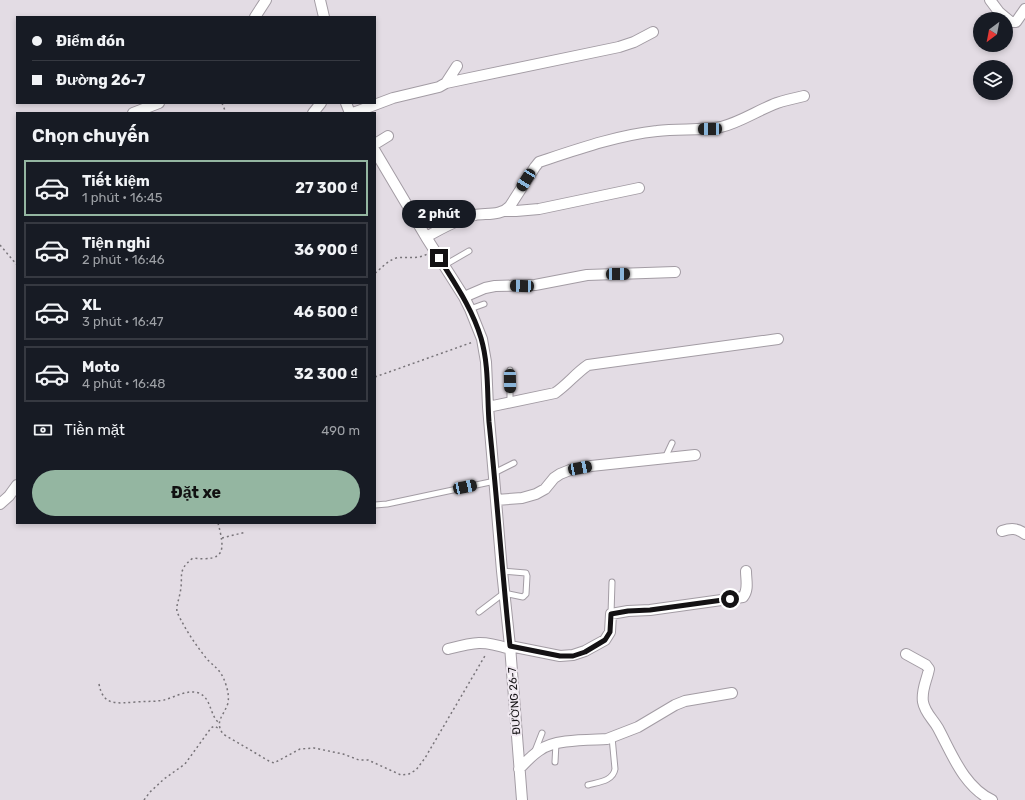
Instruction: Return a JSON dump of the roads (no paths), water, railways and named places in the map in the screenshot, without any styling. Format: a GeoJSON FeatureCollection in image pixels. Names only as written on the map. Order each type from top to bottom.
{"type":"FeatureCollection","features":[{"type":"Feature","properties":{"kind":"street"},"geometry":{"type":"LineString","coordinates":[[256,16],[266,0]]}},
{"type":"Feature","properties":{"kind":"street"},"geometry":{"type":"LineString","coordinates":[[990,0],[999,12],[1011,22],[1016,22],[1025,9]]}},
{"type":"Feature","properties":{"kind":"street"},"geometry":{"type":"LineString","coordinates":[[323,1],[324,16]]}},
{"type":"Feature","properties":{"kind":"street"},"geometry":{"type":"LineString","coordinates":[[355,112],[393,98],[439,87],[446,83],[619,47],[634,42],[653,32]]}},
{"type":"Feature","properties":{"kind":"street"},"geometry":{"type":"LineString","coordinates":[[446,83],[457,66]]}},
{"type":"Feature","properties":{"kind":"street"},"geometry":{"type":"LineString","coordinates":[[506,211],[539,162],[583,147],[635,135],[657,131],[710,129],[723,126],[778,103],[804,96]]}},
{"type":"Feature","properties":{"kind":"street"},"geometry":{"type":"LineString","coordinates":[[136,112],[156,104]]}},
{"type":"Feature","properties":{"kind":"street"},"geometry":{"type":"LineString","coordinates":[[314,112],[321,104]]}},
{"type":"Feature","properties":{"kind":"street"},"geometry":{"type":"LineString","coordinates":[[376,143],[388,136]]}},
{"type":"Feature","properties":{"kind":"street","name":"ĐƯỜNG 26-7"},"geometry":{"type":"LineString","coordinates":[[376,153],[443,266],[464,297],[482,339],[486,362],[488,407],[510,647],[522,800]]}},
{"type":"Feature","properties":{"kind":"street"},"geometry":{"type":"LineString","coordinates":[[426,237],[460,220],[474,216],[506,211],[539,209],[639,188]]}},
{"type":"Feature","properties":{"kind":"street"},"geometry":{"type":"LineString","coordinates":[[464,297],[485,288],[495,286],[535,285],[587,275],[675,272]]}},
{"type":"Feature","properties":{"kind":"street"},"geometry":{"type":"LineString","coordinates":[[488,407],[555,394],[588,364],[778,339]]}},
{"type":"Feature","properties":{"kind":"street"},"geometry":{"type":"LineString","coordinates":[[496,500],[522,498],[536,494],[545,489],[554,478],[570,470],[591,466],[695,455]]}},
{"type":"Feature","properties":{"kind":"street"},"geometry":{"type":"LineString","coordinates":[[0,504],[9,496],[16,486]]}},
{"type":"Feature","properties":{"kind":"street"},"geometry":{"type":"LineString","coordinates":[[1002,531],[1016,529],[1025,534]]}},
{"type":"Feature","properties":{"kind":"street"},"geometry":{"type":"LineString","coordinates":[[448,649],[476,643],[492,643],[560,656],[573,656],[585,652],[605,640],[610,632],[611,614],[743,597],[746,593],[746,571]]}},
{"type":"Feature","properties":{"kind":"street"},"geometry":{"type":"LineString","coordinates":[[906,654],[926,665],[929,669],[922,695],[923,703],[926,712],[938,728],[947,748],[971,784],[985,797],[992,800]]}},
{"type":"Feature","properties":{"kind":"street"},"geometry":{"type":"LineString","coordinates":[[519,769],[540,750],[556,743],[607,739],[638,727],[675,705],[685,701],[732,693]]}},
{"type":"Feature","properties":{"kind":"lane"},"geometry":{"type":"LineString","coordinates":[[443,266],[469,250]]}},
{"type":"Feature","properties":{"kind":"lane"},"geometry":{"type":"LineString","coordinates":[[470,309],[484,304]]}},
{"type":"Feature","properties":{"kind":"lane"},"geometry":{"type":"LineString","coordinates":[[510,370],[510,403]]}},
{"type":"Feature","properties":{"kind":"lane"},"geometry":{"type":"LineString","coordinates":[[665,458],[672,443]]}},
{"type":"Feature","properties":{"kind":"lane"},"geometry":{"type":"LineString","coordinates":[[376,505],[387,504],[494,477],[514,463]]}},
{"type":"Feature","properties":{"kind":"lane"},"geometry":{"type":"LineString","coordinates":[[479,612],[504,593],[523,597],[526,594],[526,573],[502,571]]}},
{"type":"Feature","properties":{"kind":"lane"},"geometry":{"type":"LineString","coordinates":[[611,614],[612,582]]}},
{"type":"Feature","properties":{"kind":"lane"},"geometry":{"type":"LineString","coordinates":[[533,756],[542,733]]}},
{"type":"Feature","properties":{"kind":"lane"},"geometry":{"type":"LineString","coordinates":[[588,785],[612,778],[614,774],[615,769],[612,737]]}},
{"type":"Feature","properties":{"kind":"lane"},"geometry":{"type":"LineString","coordinates":[[555,762],[556,743]]}}]}
